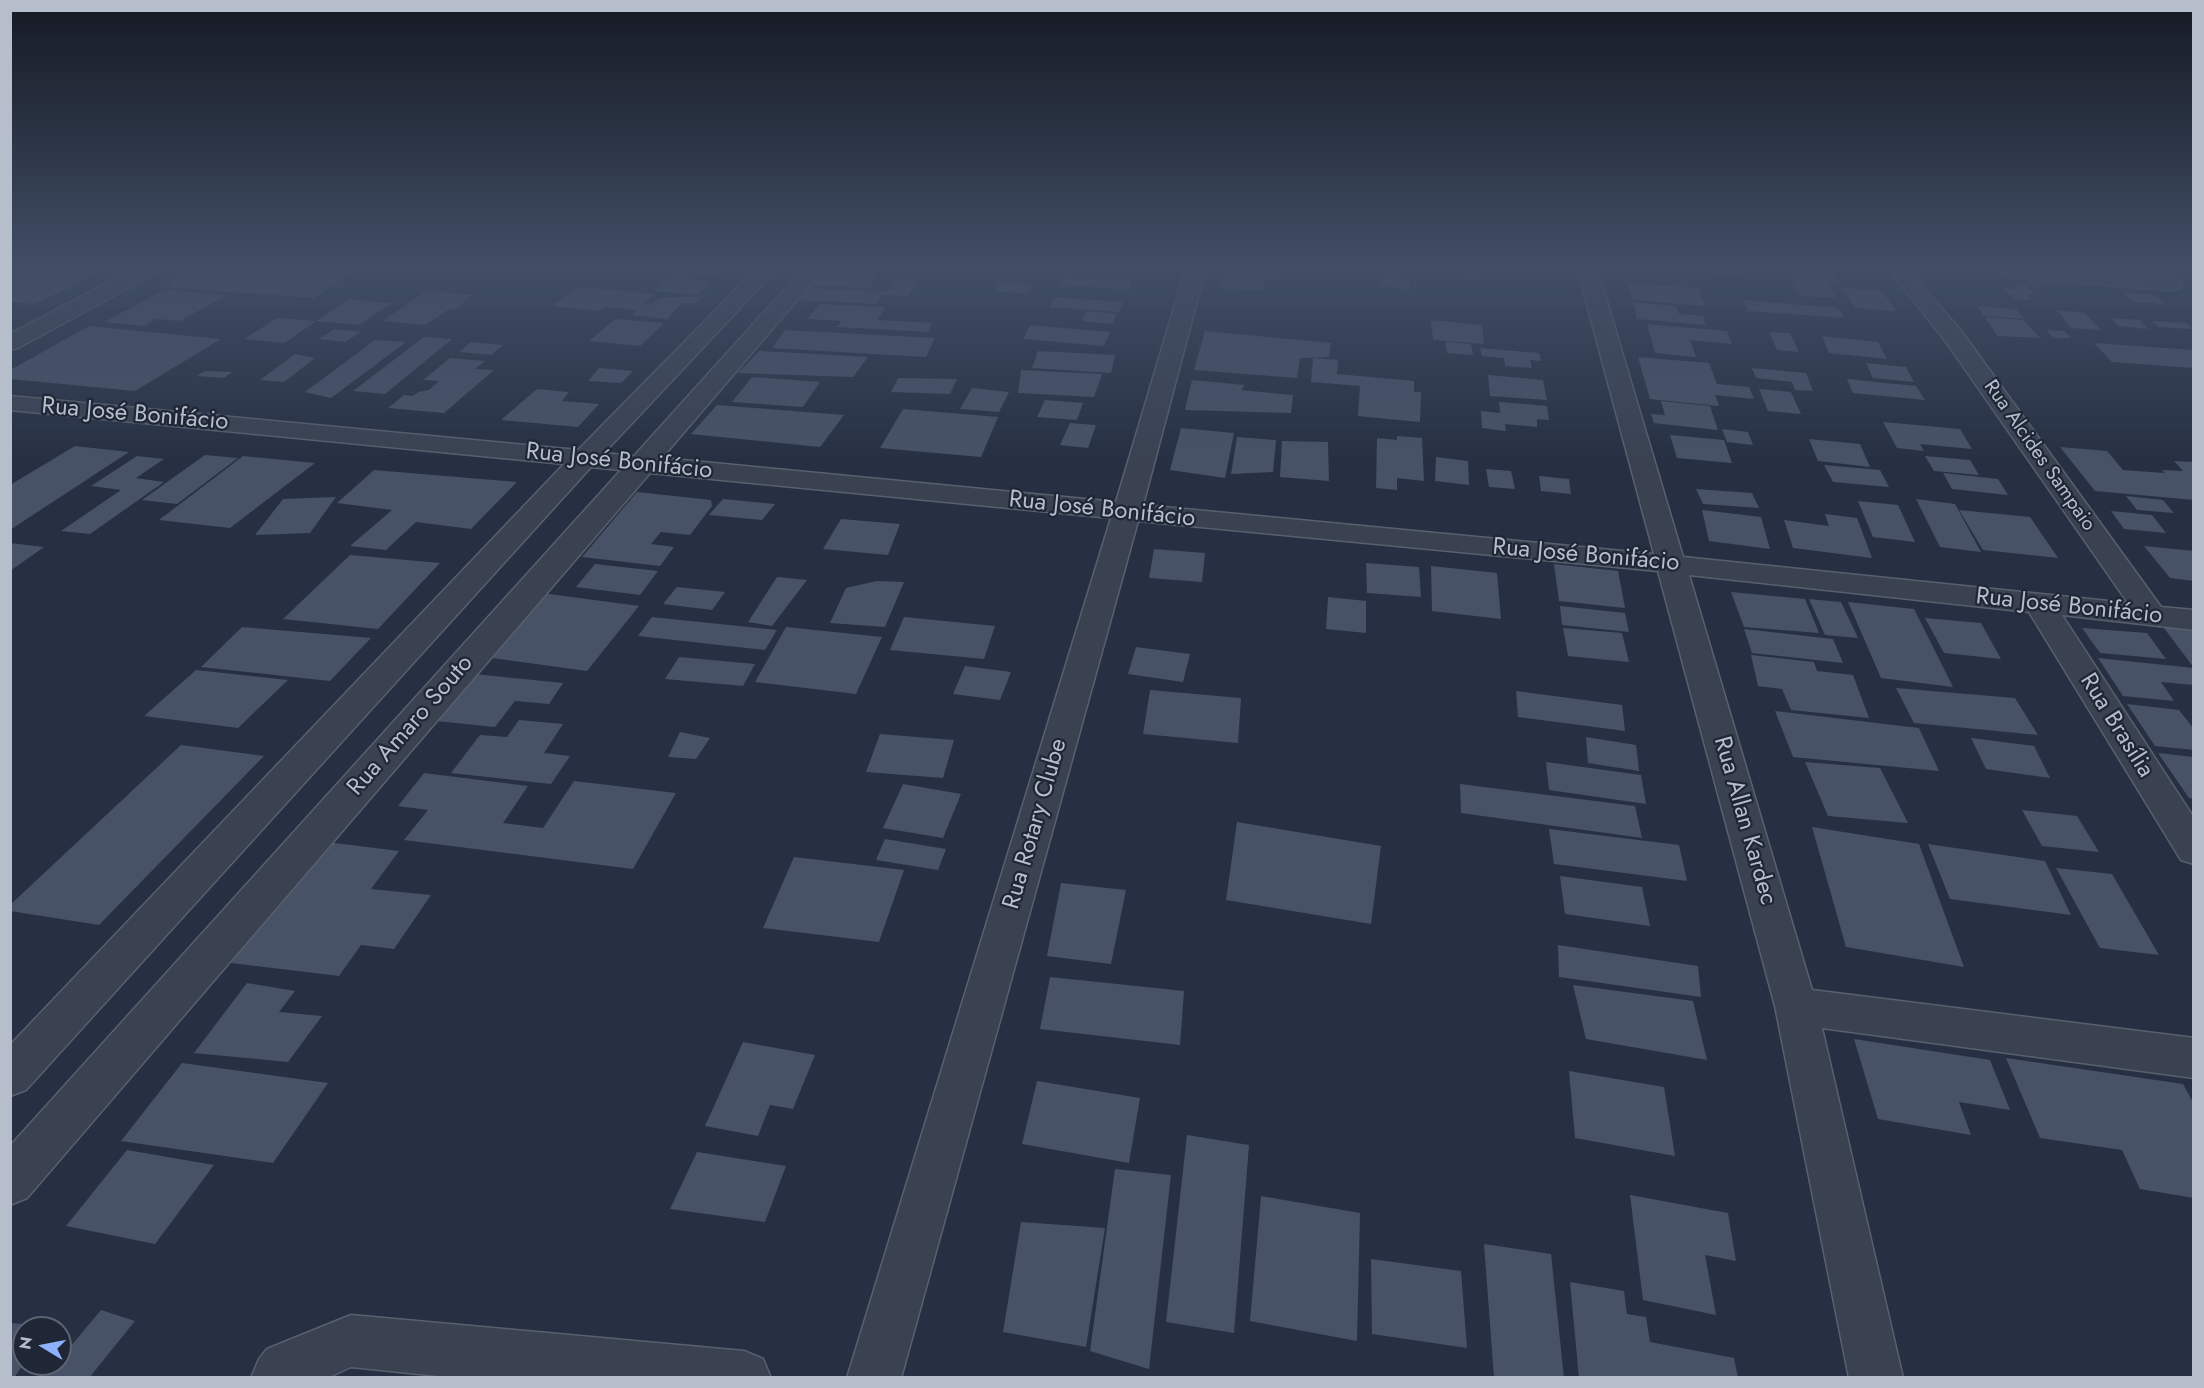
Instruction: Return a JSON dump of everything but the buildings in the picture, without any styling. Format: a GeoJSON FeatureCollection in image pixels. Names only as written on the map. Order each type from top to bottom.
{"type":"FeatureCollection","features":[{"type":"Feature","properties":{"kind":"street"},"geometry":{"type":"LineString","coordinates":[[10,343],[24,336]]}},
{"type":"Feature","properties":{"kind":"street"},"geometry":{"type":"LineString","coordinates":[[10,1076],[585,458],[703,336]]}},
{"type":"Feature","properties":{"kind":"street","name":"Rua Amaro Souto"},"geometry":{"type":"LineString","coordinates":[[10,1182],[755,336]]}},
{"type":"Feature","properties":{"kind":"street","name":"Rua Rotary Clube"},"geometry":{"type":"LineString","coordinates":[[874,1377],[1177,336]]}},
{"type":"Feature","properties":{"kind":"street","name":"Rua Allan Kardec"},"geometry":{"type":"LineString","coordinates":[[1606,336],[1796,1006],[1876,1377]]}},
{"type":"Feature","properties":{"kind":"street","name":"Rua Alcides Sampaio"},"geometry":{"type":"LineString","coordinates":[[1953,336],[2152,616]]}},
{"type":"Feature","properties":{"kind":"street","name":"Rua José Bonifácio"},"geometry":{"type":"LineString","coordinates":[[10,403],[1671,564],[2193,620]]}},
{"type":"Feature","properties":{"kind":"street","name":"Rua Brasília"},"geometry":{"type":"LineString","coordinates":[[2039,603],[2193,850]]}},
{"type":"Feature","properties":{"kind":"street"},"geometry":{"type":"LineString","coordinates":[[1796,1006],[2193,1058]]}},
{"type":"Feature","properties":{"kind":"street"},"geometry":{"type":"LineString","coordinates":[[282,1373],[351,1341],[744,1377]]}}]}
